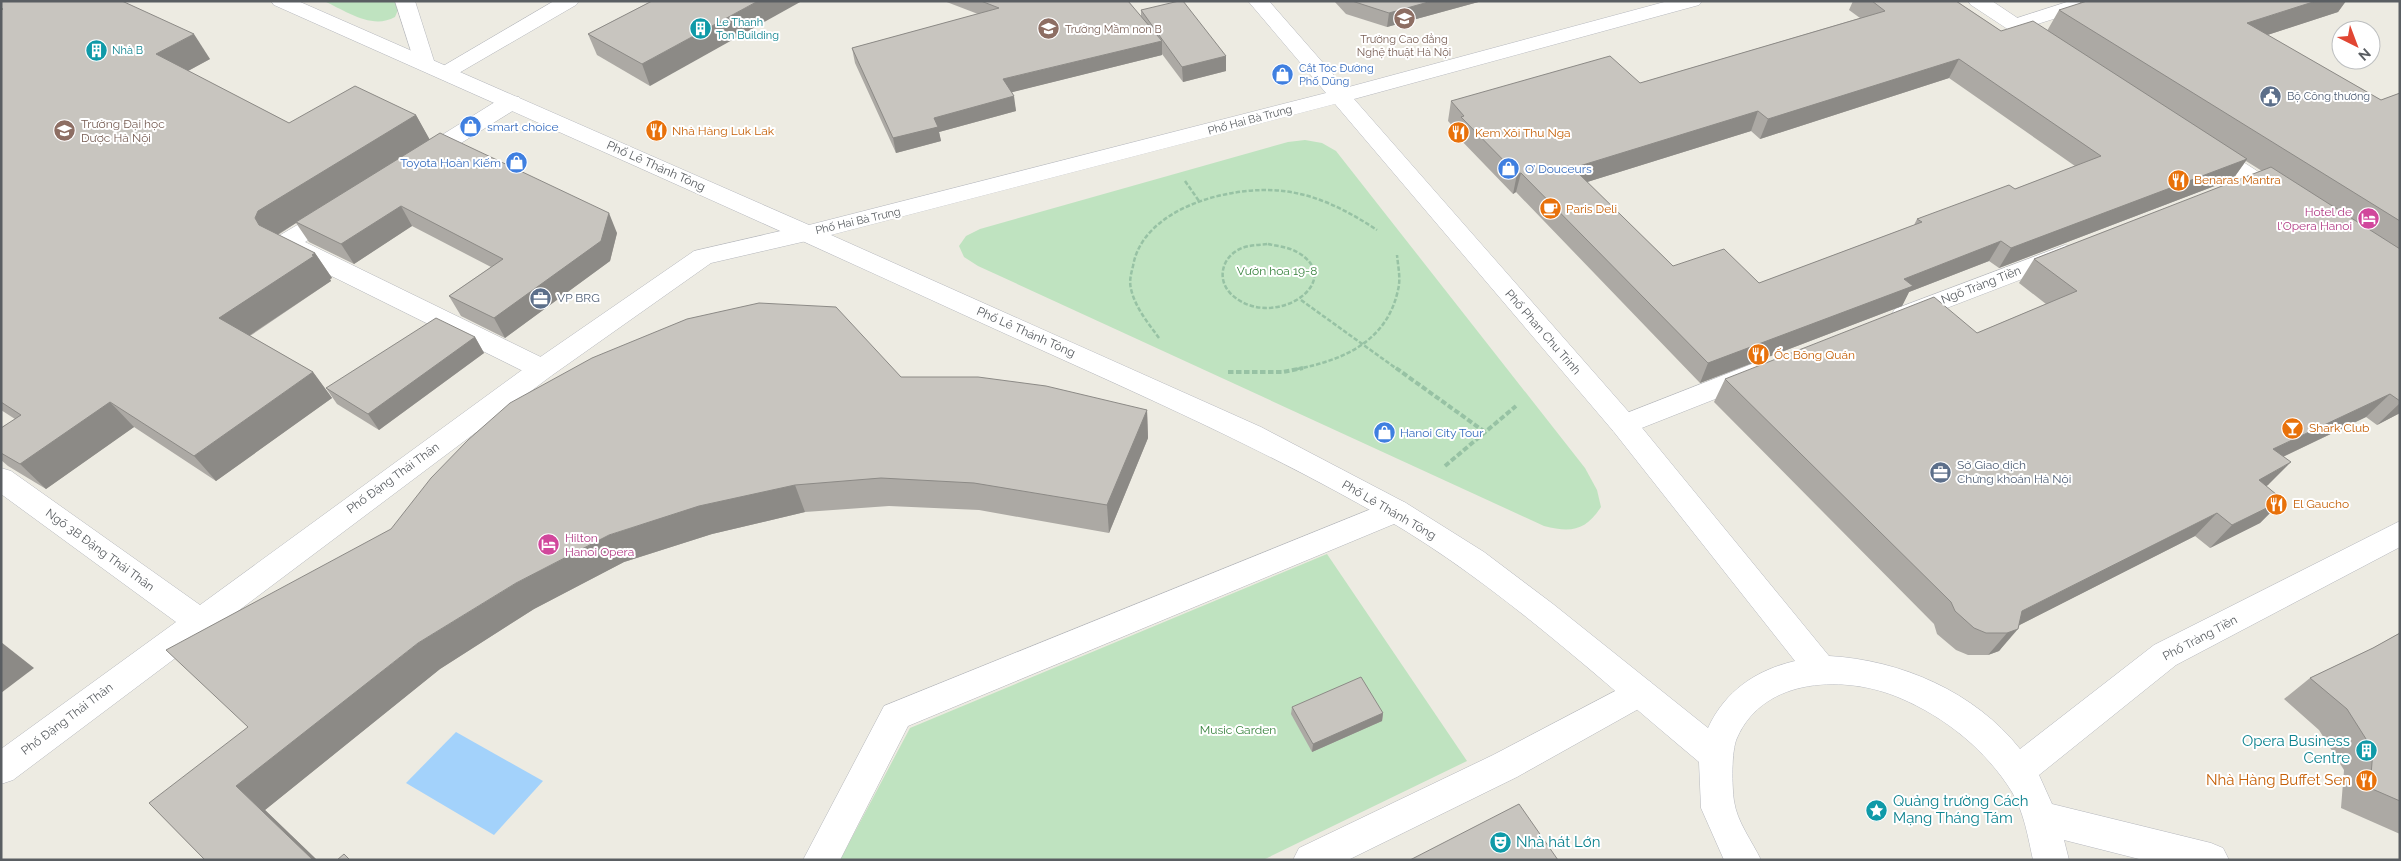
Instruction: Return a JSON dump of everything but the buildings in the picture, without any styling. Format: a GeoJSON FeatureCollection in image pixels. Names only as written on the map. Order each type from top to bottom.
{"type":"FeatureCollection","features":[{"type":"Feature","properties":{"kind":"street","name":"Phố Lê Thánh Tông"},"geometry":{"type":"LineString","coordinates":[[281,1],[807,233],[1251,434],[1396,511],[1496,578],[1716,755]]}},
{"type":"Feature","properties":{"kind":"street"},"geometry":{"type":"LineString","coordinates":[[405,1],[435,68],[569,1]]}},
{"type":"Feature","properties":{"kind":"street","name":"Phố Phan Chu Trinh"},"geometry":{"type":"LineString","coordinates":[[1258,1],[1624,425],[1820,670]]}},
{"type":"Feature","properties":{"kind":"street","name":"Phố Hai Bà Trưng"},"geometry":{"type":"LineString","coordinates":[[807,233],[1340,96],[1692,1]]}},
{"type":"Feature","properties":{"kind":"street"},"geometry":{"type":"LineString","coordinates":[[1978,1],[2065,57]]}},
{"type":"Feature","properties":{"kind":"street"},"geometry":{"type":"LineString","coordinates":[[2015,25],[2090,1]]}},
{"type":"Feature","properties":{"kind":"street"},"geometry":{"type":"LineString","coordinates":[[403,170],[511,102]]}},
{"type":"Feature","properties":{"kind":"street"},"geometry":{"type":"LineString","coordinates":[[2189,137],[2295,206]]}},
{"type":"Feature","properties":{"kind":"street"},"geometry":{"type":"LineString","coordinates":[[2227,190],[2255,180]]}},
{"type":"Feature","properties":{"kind":"street"},"geometry":{"type":"LineString","coordinates":[[353,201],[286,243],[542,369]]}},
{"type":"Feature","properties":{"kind":"street","name":"Phố Đặng Thái Thân"},"geometry":{"type":"LineString","coordinates":[[1,769],[542,369],[703,257],[807,233]]}},
{"type":"Feature","properties":{"kind":"street","name":"Ngõ Tràng Tiền"},"geometry":{"type":"LineString","coordinates":[[1887,322],[2089,244]]}},
{"type":"Feature","properties":{"kind":"street"},"geometry":{"type":"LineString","coordinates":[[1624,425],[1777,364]]}},
{"type":"Feature","properties":{"kind":"street","name":"Ngõ 3B Đặng Thái Thân"},"geometry":{"type":"LineString","coordinates":[[1,479],[199,621]]}},
{"type":"Feature","properties":{"kind":"street"},"geometry":{"type":"LineString","coordinates":[[821,860],[896,716],[1396,511]]}},
{"type":"Feature","properties":{"kind":"street","name":"Phố Tràng Tiền"},"geometry":{"type":"LineString","coordinates":[[2018,772],[2165,655],[2400,533]]}},
{"type":"Feature","properties":{"kind":"street"},"geometry":{"type":"LineString","coordinates":[[1743,860],[1717,802],[1716,755],[1725,727],[1740,703],[1762,686],[1789,675],[1820,670],[1857,672],[1895,681],[1932,697],[1968,720],[1997,747],[2018,772],[2042,818],[2051,860]]}},
{"type":"Feature","properties":{"kind":"street"},"geometry":{"type":"LineString","coordinates":[[1311,860],[1505,766],[1640,692]]}},
{"type":"Feature","properties":{"kind":"street"},"geometry":{"type":"LineString","coordinates":[[2042,818],[2210,860]]}},
{"type":"Feature","properties":{"kind":"path"},"geometry":{"type":"LineString","coordinates":[[1185,181],[1199,201]]}},
{"type":"Feature","properties":{"kind":"path"},"geometry":{"type":"LineString","coordinates":[[1159,338],[1139,311],[1130,281],[1135,252],[1153,228],[1182,208],[1219,194],[1262,189],[1305,194],[1343,208],[1377,230]]}},
{"type":"Feature","properties":{"kind":"path"},"geometry":{"type":"LineString","coordinates":[[1268,244],[1284,245],[1308,259],[1314,268],[1316,278],[1313,287],[1301,300],[1282,307],[1250,305],[1236,299],[1226,290],[1221,279],[1221,268],[1227,258],[1238,250],[1268,244]]}},
{"type":"Feature","properties":{"kind":"path"},"geometry":{"type":"LineString","coordinates":[[1228,372],[1292,370],[1327,363],[1364,345],[1389,318],[1399,288],[1397,255]]}},
{"type":"Feature","properties":{"kind":"path"},"geometry":{"type":"LineString","coordinates":[[1301,300],[1485,432]]}},
{"type":"Feature","properties":{"kind":"path"},"geometry":{"type":"LineString","coordinates":[[1444,466],[1516,406]]}},
{"type":"Feature","properties":{"kind":"green space"},"geometry":{"type":"Polygon","coordinates":[[[324,1],[395,1],[398,10],[395,17],[386,20],[368,20],[359,18],[324,1]]]}},
{"type":"Feature","properties":{"kind":"green space","name":"Vườn hoa 19-8"},"geometry":{"type":"Polygon","coordinates":[[[1305,140],[1322,143],[1336,151],[1585,468],[1597,490],[1601,507],[1589,521],[1577,528],[1570,529],[1544,526],[978,266],[964,257],[959,246],[966,236],[980,229],[1288,142],[1305,140]]]}},
{"type":"Feature","properties":{"kind":"green space","name":"Music Garden"},"geometry":{"type":"Polygon","coordinates":[[[1327,554],[1467,761],[1263,860],[840,860],[910,728],[1327,554]]]}},
{"type":"Feature","properties":{"kind":"water"},"geometry":{"type":"Polygon","coordinates":[[[456,732],[543,781],[494,835],[406,783],[456,732]]]}},
{"type":"Feature","properties":{"kind":"place","name":"Trường Cao đẳng Nghệ thuật Hà Nội"},"geometry":{"type":"Point","coordinates":[1404,18]}},
{"type":"Feature","properties":{"kind":"place","name":"Le Thanh Ton Building"},"geometry":{"type":"Point","coordinates":[700,28]}},
{"type":"Feature","properties":{"kind":"place","name":"Trường Mầm non B"},"geometry":{"type":"Point","coordinates":[1049,29]}},
{"type":"Feature","properties":{"kind":"place","name":"Nhà B"},"geometry":{"type":"Point","coordinates":[96,50]}},
{"type":"Feature","properties":{"kind":"place","name":"Cắt Tóc Đường Phố Dũng"},"geometry":{"type":"Point","coordinates":[1283,74]}},
{"type":"Feature","properties":{"kind":"place","name":"Bộ Công thương"},"geometry":{"type":"Point","coordinates":[2271,96]}},
{"type":"Feature","properties":{"kind":"place","name":"smart choice"},"geometry":{"type":"Point","coordinates":[471,127]}},
{"type":"Feature","properties":{"kind":"place","name":"Trường Đại học Dược Hà Nội"},"geometry":{"type":"Point","coordinates":[65,131]}},
{"type":"Feature","properties":{"kind":"place","name":"Nhà Hàng Luk Lak"},"geometry":{"type":"Point","coordinates":[656,131]}},
{"type":"Feature","properties":{"kind":"place","name":"Kem Xôi Thu Nga"},"geometry":{"type":"Point","coordinates":[1459,133]}},
{"type":"Feature","properties":{"kind":"place","name":"Toyota Hoàn Kiếm"},"geometry":{"type":"Point","coordinates":[517,163]}},
{"type":"Feature","properties":{"kind":"place","name":"O’ Douceurs"},"geometry":{"type":"Point","coordinates":[1509,169]}},
{"type":"Feature","properties":{"kind":"place","name":"Benaras Mantra"},"geometry":{"type":"Point","coordinates":[2178,180]}},
{"type":"Feature","properties":{"kind":"place","name":"Paris Deli"},"geometry":{"type":"Point","coordinates":[1550,209]}},
{"type":"Feature","properties":{"kind":"place","name":"Hotel de l'Opera Hanoi"},"geometry":{"type":"Point","coordinates":[2368,219]}},
{"type":"Feature","properties":{"kind":"place","name":"VP BRG"},"geometry":{"type":"Point","coordinates":[541,298]}},
{"type":"Feature","properties":{"kind":"place","name":"Ốc Bông Quán"},"geometry":{"type":"Point","coordinates":[1758,355]}},
{"type":"Feature","properties":{"kind":"place","name":"Shark Club"},"geometry":{"type":"Point","coordinates":[2293,428]}},
{"type":"Feature","properties":{"kind":"place","name":"Hanoi City Tour"},"geometry":{"type":"Point","coordinates":[1384,433]}},
{"type":"Feature","properties":{"kind":"place","name":"Sở Giao dịch Chứng khoán Hà Nội"},"geometry":{"type":"Point","coordinates":[1941,472]}},
{"type":"Feature","properties":{"kind":"place","name":"El Gaucho"},"geometry":{"type":"Point","coordinates":[2277,504]}},
{"type":"Feature","properties":{"kind":"place","name":"Hilton Hanoi Opera"},"geometry":{"type":"Point","coordinates":[549,545]}},
{"type":"Feature","properties":{"kind":"place","name":"Opera Business Centre"},"geometry":{"type":"Point","coordinates":[2366,750]}},
{"type":"Feature","properties":{"kind":"place","name":"Nhà Hàng Buffet Sen"},"geometry":{"type":"Point","coordinates":[2367,780]}},
{"type":"Feature","properties":{"kind":"place","name":"Quảng trường Cách Mạng Tháng Tám"},"geometry":{"type":"Point","coordinates":[1877,810]}},
{"type":"Feature","properties":{"kind":"place","name":"Nhà hát Lớn"},"geometry":{"type":"Point","coordinates":[1500,842]}}]}
